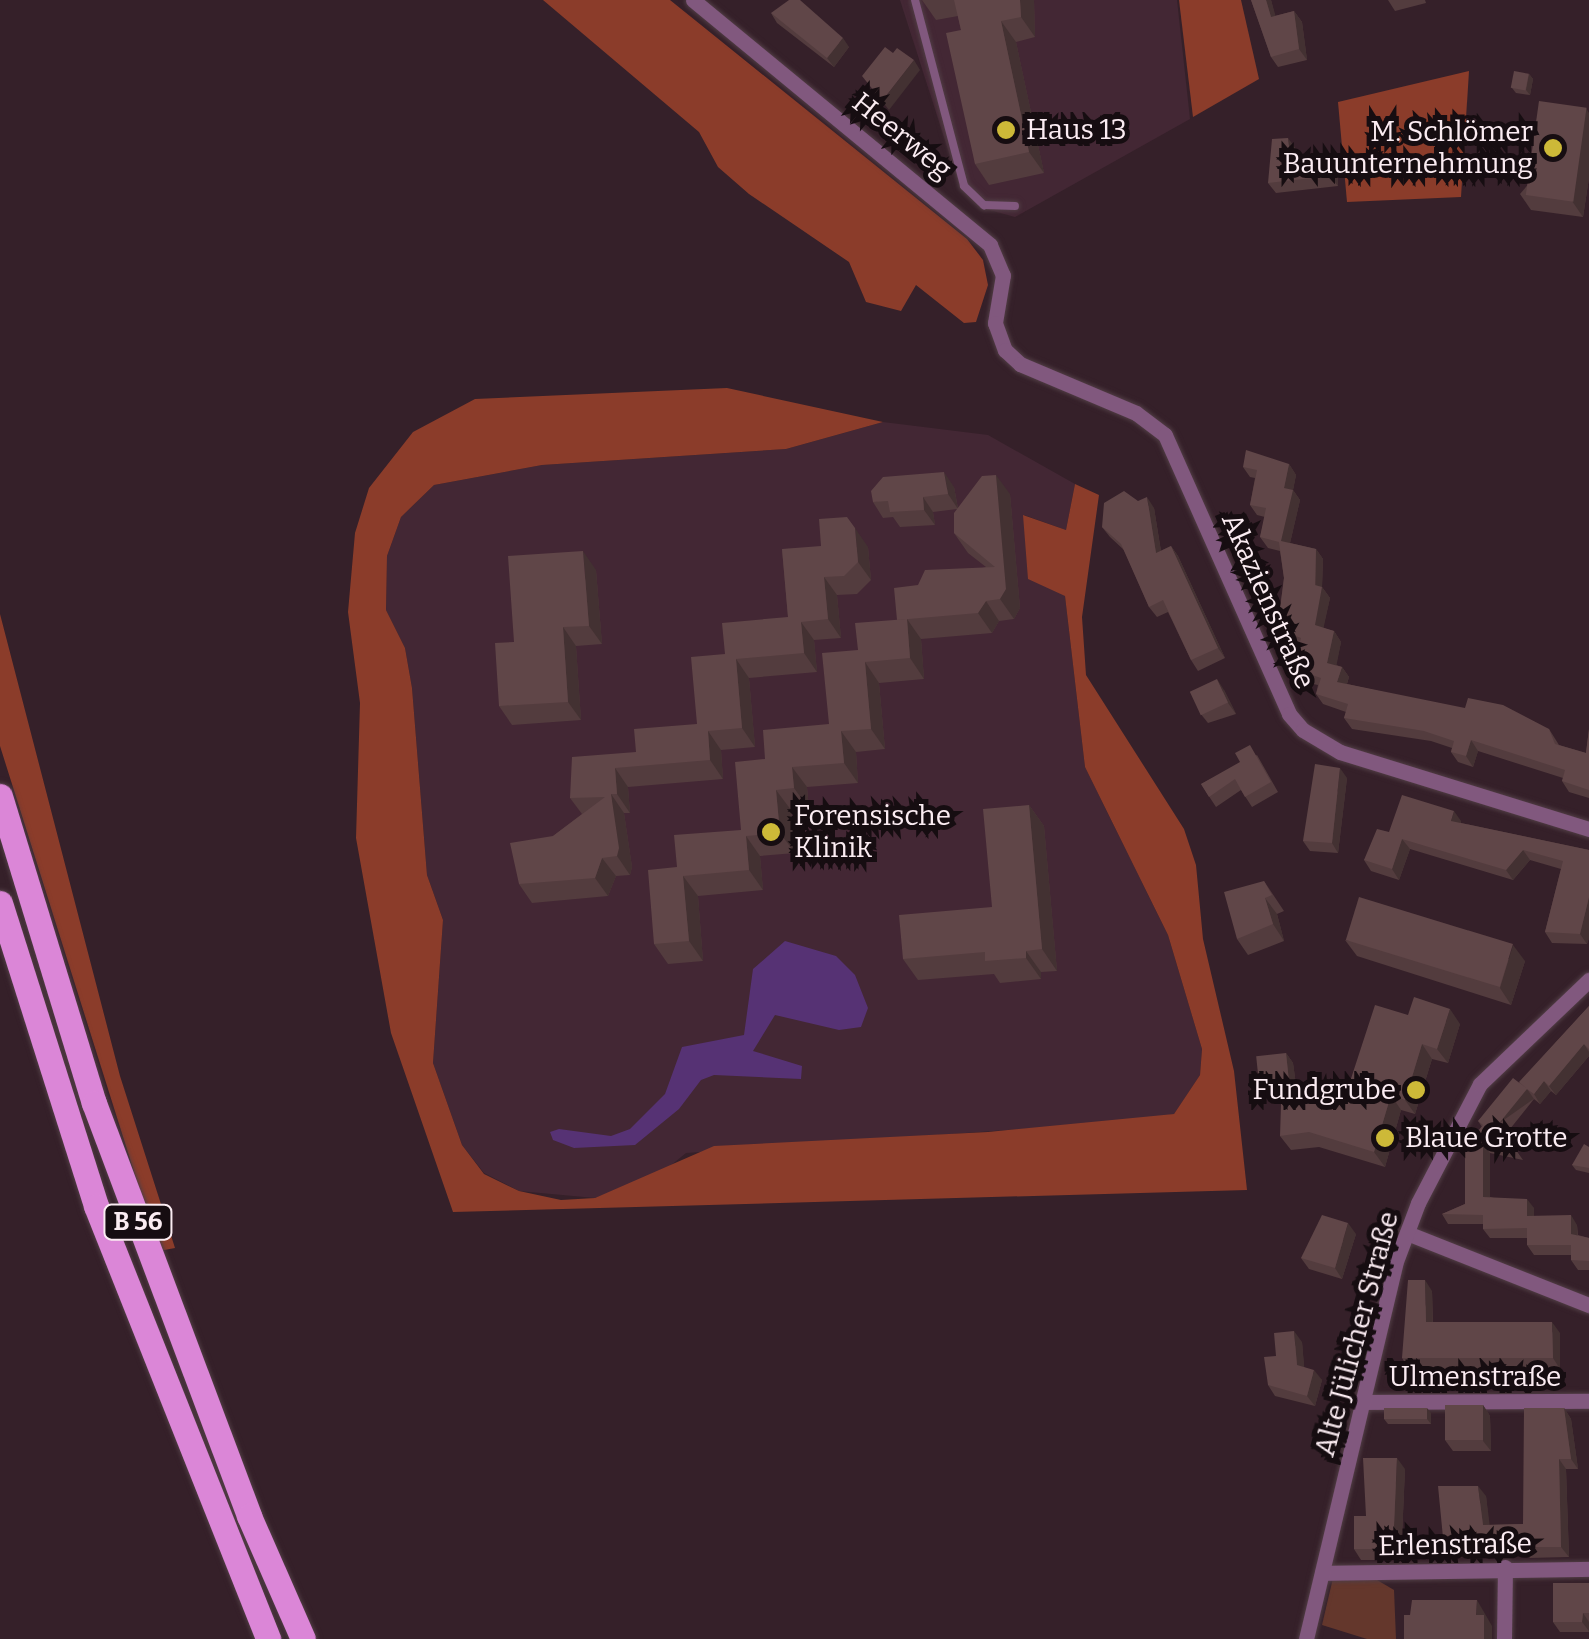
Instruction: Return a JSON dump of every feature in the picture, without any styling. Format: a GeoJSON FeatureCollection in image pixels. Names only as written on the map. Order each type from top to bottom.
{"type":"FeatureCollection","features":[{"type":"Feature","properties":{"kind":"main road","name":"B 56"},"geometry":{"type":"LineString","coordinates":[[0,796],[100,1120],[248,1516],[303,1639]]}},
{"type":"Feature","properties":{"kind":"main road","name":"B 56"},"geometry":{"type":"LineString","coordinates":[[0,904],[96,1206],[268,1639]]}},
{"type":"Feature","properties":{"kind":"street","name":"Heerweg"},"geometry":{"type":"LineString","coordinates":[[693,0],[990,245],[1002,275],[995,323],[1005,350]]}},
{"type":"Feature","properties":{"kind":"street","name":"Akazienstraße"},"geometry":{"type":"LineString","coordinates":[[1005,350],[1020,364],[1136,413],[1165,435],[1290,714],[1303,730],[1340,752],[1589,829]]}},
{"type":"Feature","properties":{"kind":"street","name":"Alte Jülicher Straße"},"geometry":{"type":"LineString","coordinates":[[1306,1639],[1406,1233],[1480,1084],[1589,980]]}},
{"type":"Feature","properties":{"kind":"street"},"geometry":{"type":"LineString","coordinates":[[1406,1233],[1589,1304]]}},
{"type":"Feature","properties":{"kind":"street","name":"Ulmenstraße"},"geometry":{"type":"LineString","coordinates":[[1362,1402],[1589,1402]]}},
{"type":"Feature","properties":{"kind":"street"},"geometry":{"type":"LineString","coordinates":[[1504,1639],[1505,1568]]}},
{"type":"Feature","properties":{"kind":"street","name":"Erlenstraße"},"geometry":{"type":"LineString","coordinates":[[1322,1574],[1505,1568],[1589,1570]]}},
{"type":"Feature","properties":{"kind":"lane"},"geometry":{"type":"LineString","coordinates":[[915,0],[964,186],[984,205],[1015,206]]}},
{"type":"Feature","properties":{"kind":"shaded area"},"geometry":{"type":"Polygon","coordinates":[[[543,0],[670,0],[967,239],[983,260],[988,285],[976,322],[964,323],[916,285],[901,311],[866,302],[849,262],[749,194],[718,167],[699,132],[543,0]]]}},
{"type":"Feature","properties":{"kind":"shaded area"},"geometry":{"type":"Polygon","coordinates":[[[900,0],[1177,0],[1190,119],[1015,217],[982,208],[960,187],[900,0]]]}},
{"type":"Feature","properties":{"kind":"shaded area"},"geometry":{"type":"Polygon","coordinates":[[[1179,0],[1241,0],[1259,79],[1193,117],[1179,0]]]}},
{"type":"Feature","properties":{"kind":"shaded area"},"geometry":{"type":"Polygon","coordinates":[[[1469,71],[1461,197],[1347,202],[1338,102],[1469,71]]]}},
{"type":"Feature","properties":{"kind":"shaded area"},"geometry":{"type":"Polygon","coordinates":[[[727,388],[883,422],[786,449],[542,465],[434,485],[401,517],[387,556],[386,610],[405,648],[412,688],[427,875],[443,920],[433,1063],[462,1145],[484,1174],[519,1191],[561,1200],[595,1198],[714,1146],[988,1132],[1174,1114],[1200,1075],[1202,1049],[1168,935],[1085,767],[1065,596],[1028,579],[1023,515],[1066,530],[1075,484],[1099,495],[1082,617],[1086,675],[1184,829],[1196,865],[1203,939],[1234,1071],[1247,1190],[453,1212],[391,1033],[356,838],[360,703],[348,612],[355,533],[369,488],[413,432],[475,399],[727,388]]]}},
{"type":"Feature","properties":{"kind":"shaded area","name":"Forensische Klinik"},"geometry":{"type":"Polygon","coordinates":[[[883,422],[988,435],[1075,484],[1066,530],[1024,515],[1065,596],[1085,767],[1168,935],[1202,1049],[1200,1075],[1174,1114],[1135,1121],[686,1153],[659,1175],[595,1198],[519,1191],[484,1173],[462,1145],[433,1063],[443,920],[427,875],[412,688],[405,648],[386,610],[387,556],[401,517],[434,485],[542,465],[786,449],[883,422]]]}},
{"type":"Feature","properties":{"kind":"shaded area"},"geometry":{"type":"Polygon","coordinates":[[[0,614],[120,1076],[175,1248],[159,1251],[0,746],[0,614]]]}},
{"type":"Feature","properties":{"kind":"shaded area"},"geometry":{"type":"Polygon","coordinates":[[[785,941],[836,956],[855,975],[868,1008],[861,1027],[839,1030],[775,1015],[753,1051],[802,1066],[801,1079],[714,1075],[701,1080],[679,1109],[635,1145],[574,1148],[553,1140],[550,1132],[559,1129],[611,1136],[630,1129],[665,1094],[682,1047],[744,1035],[753,969],[785,941]]]}},
{"type":"Feature","properties":{"kind":"shaded area"},"geometry":{"type":"Polygon","coordinates":[[[1372,1577],[1394,1590],[1396,1639],[1367,1639],[1322,1625],[1333,1578],[1372,1577]]]}},
{"type":"Feature","properties":{"kind":"building"},"geometry":{"type":"Polygon","coordinates":[[[789,0],[800,0],[843,38],[827,58],[771,13],[789,0]]]}},
{"type":"Feature","properties":{"kind":"building"},"geometry":{"type":"Polygon","coordinates":[[[954,0],[1020,0],[1021,17],[1001,21],[1029,152],[975,164],[946,33],[961,30],[954,0]]]}},
{"type":"Feature","properties":{"kind":"building"},"geometry":{"type":"Polygon","coordinates":[[[1251,0],[1266,0],[1271,17],[1294,11],[1299,49],[1271,57],[1251,0]]]}},
{"type":"Feature","properties":{"kind":"building"},"geometry":{"type":"Polygon","coordinates":[[[885,47],[893,53],[897,48],[914,60],[882,101],[862,76],[885,47]]]}},
{"type":"Feature","properties":{"kind":"building"},"geometry":{"type":"Polygon","coordinates":[[[1514,71],[1529,74],[1525,91],[1511,88],[1514,71]]]}},
{"type":"Feature","properties":{"kind":"building"},"geometry":{"type":"Polygon","coordinates":[[[1539,101],[1587,108],[1573,202],[1526,195],[1539,101]]]}},
{"type":"Feature","properties":{"kind":"building"},"geometry":{"type":"Polygon","coordinates":[[[1288,138],[1291,161],[1329,159],[1330,176],[1268,183],[1272,139],[1288,138]]]}},
{"type":"Feature","properties":{"kind":"building"},"geometry":{"type":"Polygon","coordinates":[[[1246,450],[1289,464],[1284,488],[1293,490],[1281,541],[1316,549],[1315,585],[1322,587],[1315,625],[1334,631],[1327,663],[1342,667],[1337,682],[1465,708],[1468,698],[1503,705],[1549,729],[1555,744],[1586,753],[1589,729],[1589,790],[1562,781],[1565,770],[1471,740],[1466,756],[1451,752],[1454,741],[1424,731],[1344,718],[1348,704],[1316,694],[1321,678],[1306,673],[1311,658],[1297,653],[1301,638],[1293,635],[1292,619],[1280,609],[1284,578],[1279,542],[1260,537],[1266,508],[1250,505],[1257,470],[1243,467],[1246,450]]]}},
{"type":"Feature","properties":{"kind":"building"},"geometry":{"type":"Polygon","coordinates":[[[944,472],[948,494],[923,497],[924,510],[890,512],[888,501],[873,502],[871,491],[883,477],[944,472]]]}},
{"type":"Feature","properties":{"kind":"building"},"geometry":{"type":"Polygon","coordinates":[[[996,475],[1006,589],[1000,599],[986,601],[978,613],[897,620],[894,588],[918,585],[925,570],[995,567],[954,533],[954,513],[982,476],[996,475]]]}},
{"type":"Feature","properties":{"kind":"building"},"geometry":{"type":"Polygon","coordinates":[[[1124,491],[1138,501],[1147,497],[1156,553],[1171,546],[1218,648],[1191,660],[1163,600],[1149,607],[1121,544],[1102,527],[1104,503],[1124,491]]]}},
{"type":"Feature","properties":{"kind":"building"},"geometry":{"type":"Polygon","coordinates":[[[847,517],[855,528],[858,562],[844,576],[824,577],[828,619],[801,622],[804,653],[736,659],[742,728],[708,731],[710,760],[615,768],[617,794],[611,794],[617,856],[602,858],[595,878],[519,884],[510,843],[553,836],[605,797],[570,798],[572,757],[636,752],[634,729],[697,724],[691,657],[725,654],[722,623],[788,617],[782,549],[821,546],[819,519],[847,517]]]}},
{"type":"Feature","properties":{"kind":"building"},"geometry":{"type":"Polygon","coordinates":[[[583,551],[589,626],[563,627],[568,702],[499,706],[495,643],[514,642],[508,556],[583,551]]]}},
{"type":"Feature","properties":{"kind":"building"},"geometry":{"type":"Polygon","coordinates":[[[907,619],[910,658],[865,662],[871,729],[841,731],[844,763],[792,767],[794,788],[776,790],[780,833],[746,836],[749,870],[683,876],[689,941],[654,944],[648,870],[677,867],[674,835],[741,830],[735,762],[765,759],[763,730],[829,724],[822,653],[858,650],[855,623],[907,619]]]}},
{"type":"Feature","properties":{"kind":"building"},"geometry":{"type":"Polygon","coordinates":[[[1217,679],[1228,703],[1201,715],[1190,692],[1217,679]]]}},
{"type":"Feature","properties":{"kind":"building"},"geometry":{"type":"Polygon","coordinates":[[[1250,745],[1271,782],[1245,797],[1235,779],[1209,797],[1201,784],[1240,762],[1235,753],[1250,745]]]}},
{"type":"Feature","properties":{"kind":"building"},"geometry":{"type":"Polygon","coordinates":[[[1315,764],[1340,768],[1332,843],[1303,841],[1315,764]]]}},
{"type":"Feature","properties":{"kind":"building"},"geometry":{"type":"Polygon","coordinates":[[[1402,795],[1454,811],[1451,821],[1589,850],[1589,897],[1580,934],[1545,932],[1563,861],[1523,850],[1506,870],[1402,839],[1392,869],[1364,860],[1377,829],[1389,832],[1402,795]]]}},
{"type":"Feature","properties":{"kind":"building"},"geometry":{"type":"Polygon","coordinates":[[[1029,805],[1042,949],[1026,951],[1026,958],[985,961],[985,952],[903,959],[899,915],[992,907],[983,809],[1029,805]]]}},
{"type":"Feature","properties":{"kind":"building"},"geometry":{"type":"Polygon","coordinates":[[[1264,881],[1272,895],[1265,898],[1273,924],[1237,939],[1224,892],[1264,881]]]}},
{"type":"Feature","properties":{"kind":"building"},"geometry":{"type":"Polygon","coordinates":[[[1359,897],[1513,944],[1500,987],[1346,940],[1359,897]]]}},
{"type":"Feature","properties":{"kind":"building"},"geometry":{"type":"Polygon","coordinates":[[[1414,997],[1450,1009],[1437,1049],[1422,1044],[1405,1100],[1391,1095],[1374,1152],[1309,1132],[1280,1136],[1281,1104],[1344,1100],[1375,1005],[1408,1015],[1414,997]]]}},
{"type":"Feature","properties":{"kind":"building"},"geometry":{"type":"Polygon","coordinates":[[[1589,1006],[1589,1049],[1584,1044],[1549,1086],[1544,1081],[1534,1094],[1527,1089],[1492,1132],[1516,1150],[1483,1144],[1483,1197],[1527,1199],[1527,1216],[1571,1215],[1571,1234],[1589,1238],[1589,1261],[1571,1260],[1571,1245],[1527,1245],[1527,1228],[1483,1229],[1483,1215],[1442,1214],[1465,1204],[1465,1147],[1483,1125],[1478,1121],[1513,1078],[1526,1088],[1519,1082],[1589,1006]]]}},
{"type":"Feature","properties":{"kind":"building"},"geometry":{"type":"Polygon","coordinates":[[[1286,1053],[1289,1081],[1259,1084],[1256,1056],[1286,1053]]]}},
{"type":"Feature","properties":{"kind":"building"},"geometry":{"type":"Polygon","coordinates":[[[1584,1144],[1589,1147],[1589,1168],[1572,1165],[1584,1144]]]}},
{"type":"Feature","properties":{"kind":"building"},"geometry":{"type":"Polygon","coordinates":[[[1322,1215],[1348,1223],[1335,1268],[1301,1258],[1322,1215]]]}},
{"type":"Feature","properties":{"kind":"building"},"geometry":{"type":"Polygon","coordinates":[[[1408,1280],[1425,1280],[1426,1322],[1552,1322],[1553,1358],[1402,1358],[1408,1280]]]}},
{"type":"Feature","properties":{"kind":"building"},"geometry":{"type":"Polygon","coordinates":[[[1294,1331],[1297,1365],[1314,1370],[1307,1396],[1268,1385],[1264,1357],[1276,1356],[1274,1333],[1294,1331]]]}},
{"type":"Feature","properties":{"kind":"building"},"geometry":{"type":"Polygon","coordinates":[[[1445,1405],[1483,1405],[1483,1440],[1445,1440],[1445,1405]]]}},
{"type":"Feature","properties":{"kind":"building"},"geometry":{"type":"Polygon","coordinates":[[[1384,1408],[1427,1408],[1427,1419],[1384,1419],[1384,1408]]]}},
{"type":"Feature","properties":{"kind":"building"},"geometry":{"type":"Polygon","coordinates":[[[1524,1408],[1564,1408],[1571,1459],[1559,1459],[1561,1547],[1523,1547],[1523,1541],[1444,1548],[1438,1486],[1478,1486],[1483,1525],[1523,1524],[1524,1408]]]}},
{"type":"Feature","properties":{"kind":"building"},"geometry":{"type":"Polygon","coordinates":[[[1363,1458],[1397,1458],[1393,1549],[1354,1549],[1354,1516],[1366,1516],[1363,1458]]]}},
{"type":"Feature","properties":{"kind":"building"},"geometry":{"type":"Polygon","coordinates":[[[1553,1583],[1589,1583],[1589,1613],[1583,1613],[1582,1622],[1553,1622],[1553,1583]]]}},
{"type":"Feature","properties":{"kind":"building"},"geometry":{"type":"Polygon","coordinates":[[[1412,1600],[1477,1600],[1476,1615],[1484,1615],[1484,1639],[1404,1639],[1404,1615],[1410,1615],[1412,1600]]]}},
{"type":"Feature","properties":{"kind":"place","name":"Haus 13"},"geometry":{"type":"Point","coordinates":[1006,130]}},
{"type":"Feature","properties":{"kind":"place","name":"M. Schlömer Bauunternehmung"},"geometry":{"type":"Point","coordinates":[1553,148]}},
{"type":"Feature","properties":{"kind":"place","name":"Forensische Klinik"},"geometry":{"type":"Point","coordinates":[771,832]}},
{"type":"Feature","properties":{"kind":"place","name":"Fundgrube"},"geometry":{"type":"Point","coordinates":[1416,1090]}},
{"type":"Feature","properties":{"kind":"place","name":"Blaue Grotte"},"geometry":{"type":"Point","coordinates":[1385,1138]}}]}
